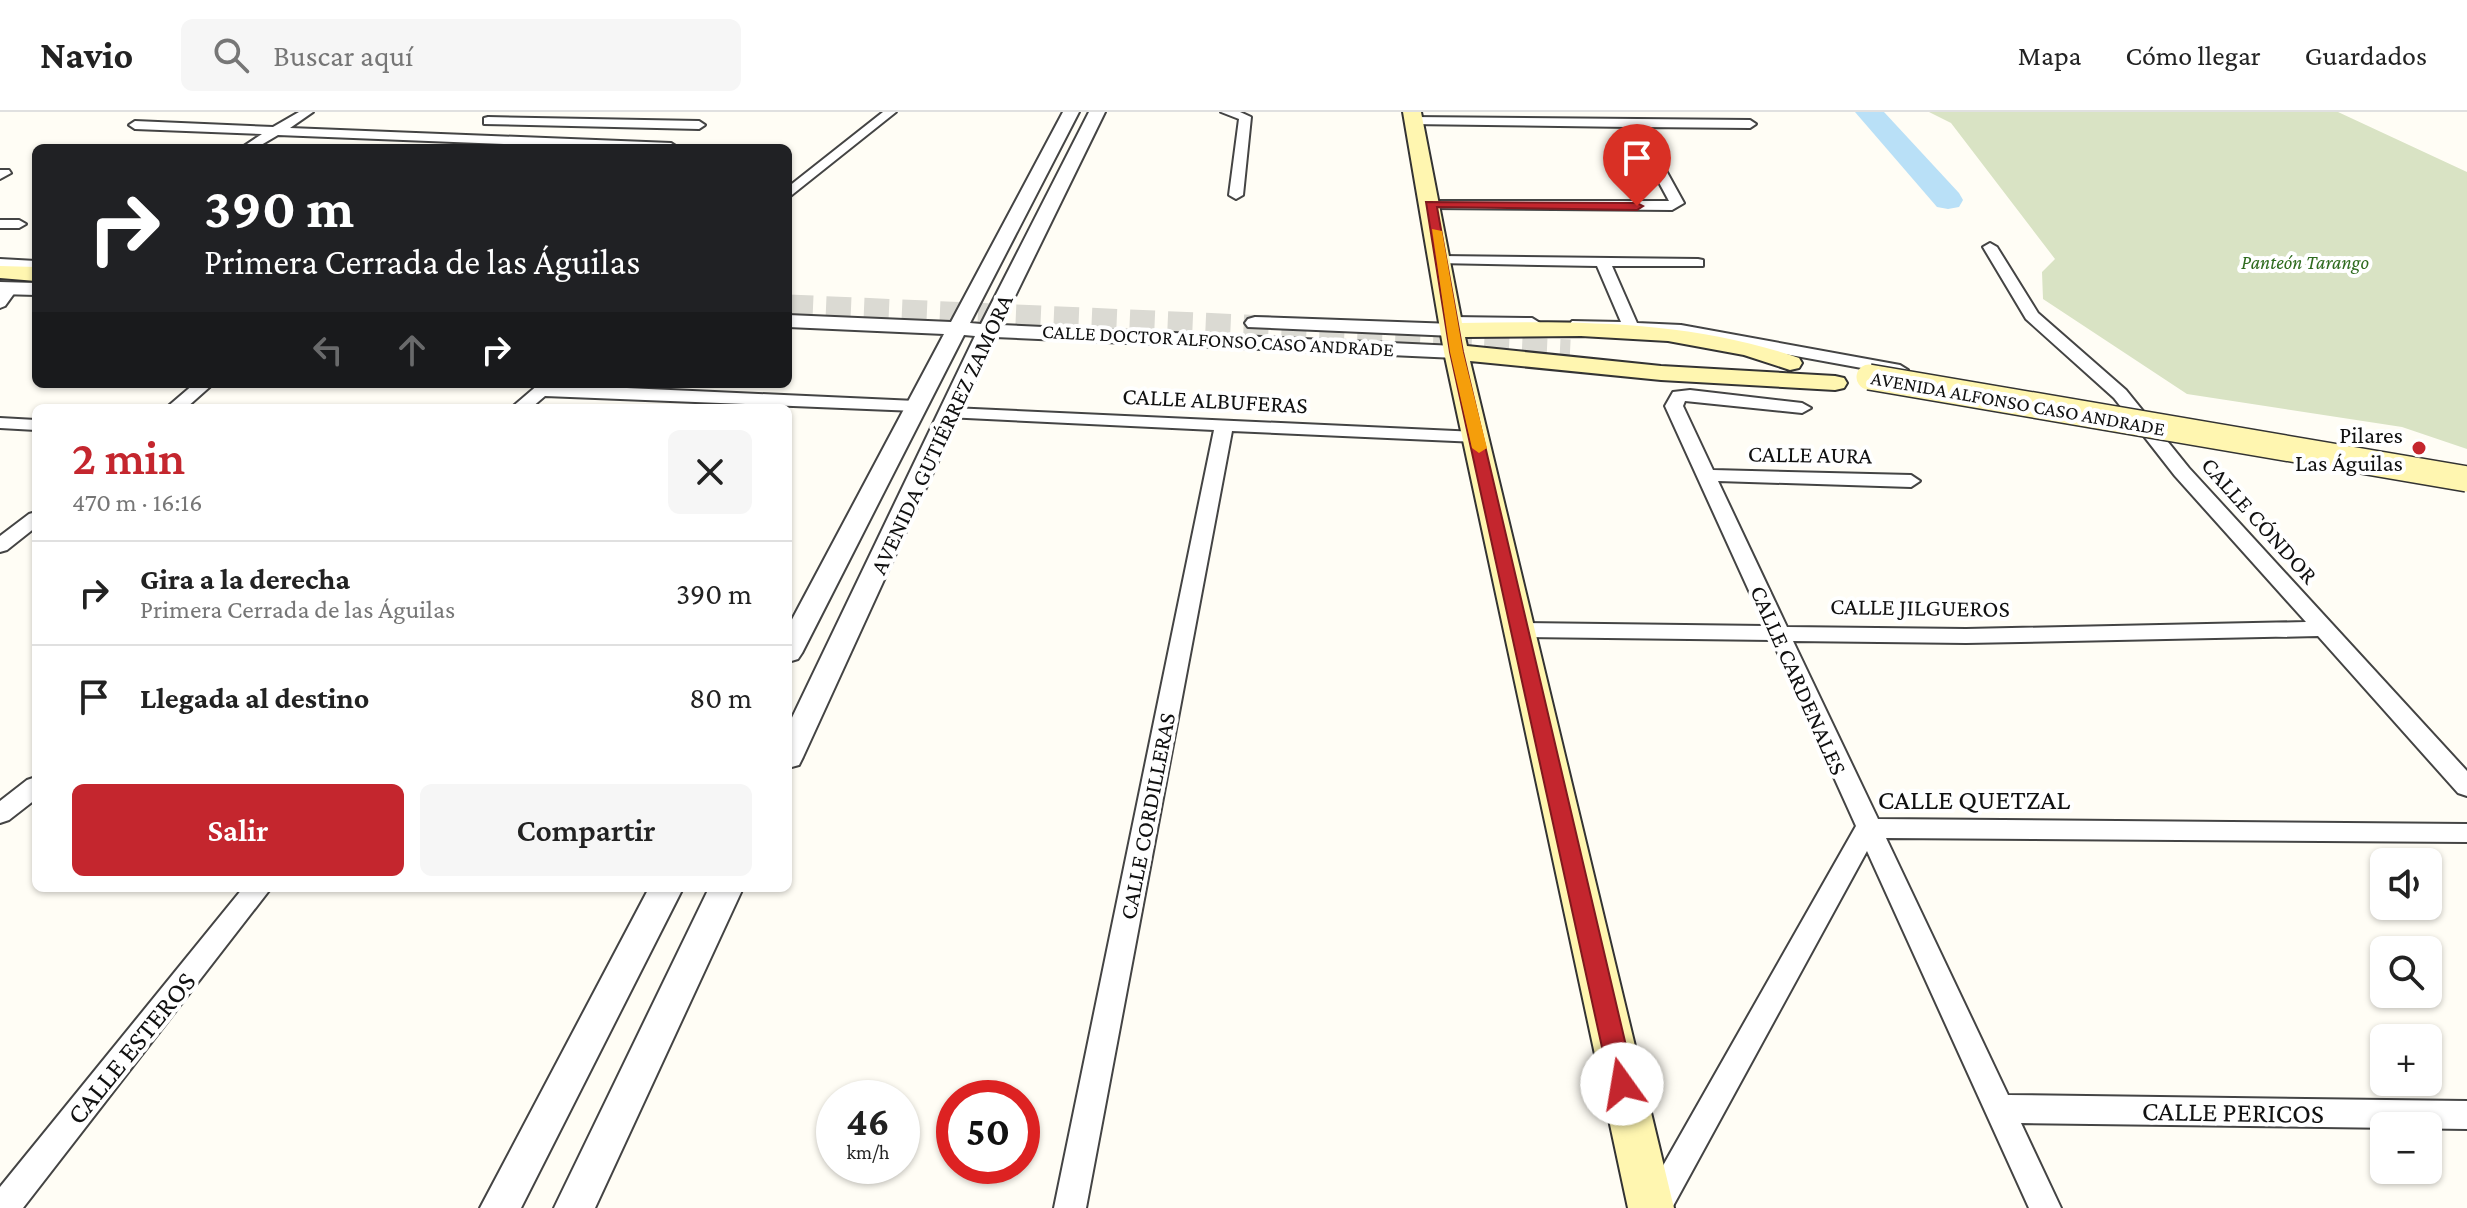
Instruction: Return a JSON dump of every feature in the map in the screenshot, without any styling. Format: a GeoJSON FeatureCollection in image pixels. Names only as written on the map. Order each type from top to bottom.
{"type":"FeatureCollection","features":[{"type":"Feature","properties":{"kind":"main road"},"geometry":{"type":"LineString","coordinates":[[1413,116],[1454,334],[1517,630],[1653,1208]]}},
{"type":"Feature","properties":{"kind":"main road"},"geometry":{"type":"LineString","coordinates":[[2,286],[32,275]]}},
{"type":"Feature","properties":{"kind":"main road"},"geometry":{"type":"LineString","coordinates":[[2,286],[32,281]]}},
{"type":"Feature","properties":{"kind":"main road"},"geometry":{"type":"LineString","coordinates":[[1454,334],[1645,333],[1767,353],[1790,363]]}},
{"type":"Feature","properties":{"kind":"main road"},"geometry":{"type":"LineString","coordinates":[[1454,334],[1661,373],[1835,383]]}},
{"type":"Feature","properties":{"kind":"main road","name":"AVENIDA ALFONSO CASO ANDRADE"},"geometry":{"type":"LineString","coordinates":[[2467,479],[1871,383],[1835,383],[1710,363],[1568,346],[1790,363],[1871,383],[2467,494]]}},
{"type":"Feature","properties":{"kind":"street"},"geometry":{"type":"LineString","coordinates":[[254,144],[307,112]]}},
{"type":"Feature","properties":{"kind":"street"},"geometry":{"type":"LineString","coordinates":[[792,191],[890,112]]}},
{"type":"Feature","properties":{"kind":"street","name":"AVENIDA GUTIÉRREZ ZAMORA"},"geometry":{"type":"LineString","coordinates":[[792,645],[1071,112]]}},
{"type":"Feature","properties":{"kind":"street","name":"AVENIDA GUTIÉRREZ ZAMORA"},"geometry":{"type":"LineString","coordinates":[[792,749],[952,413],[992,321],[1097,112]]}},
{"type":"Feature","properties":{"kind":"street"},"geometry":{"type":"LineString","coordinates":[[1227,112],[1245,117],[1236,195]]}},
{"type":"Feature","properties":{"kind":"street"},"geometry":{"type":"LineString","coordinates":[[468,143],[492,116],[699,125]]}},
{"type":"Feature","properties":{"kind":"street"},"geometry":{"type":"LineString","coordinates":[[1413,116],[1750,124]]}},
{"type":"Feature","properties":{"kind":"street"},"geometry":{"type":"LineString","coordinates":[[1430,204],[1667,207],[1677,203],[1633,122]]}},
{"type":"Feature","properties":{"kind":"street"},"geometry":{"type":"LineString","coordinates":[[135,125],[519,144]]}},
{"type":"Feature","properties":{"kind":"street"},"geometry":{"type":"LineString","coordinates":[[1059,132],[1086,133]]}},
{"type":"Feature","properties":{"kind":"street"},"geometry":{"type":"LineString","coordinates":[[0,224],[19,224]]}},
{"type":"Feature","properties":{"kind":"street","name":"CALLE CÓNDOR"},"geometry":{"type":"LineString","coordinates":[[1990,247],[2032,316],[2120,394],[2182,472],[2467,787]]}},
{"type":"Feature","properties":{"kind":"street"},"geometry":{"type":"LineString","coordinates":[[1442,260],[1698,263]]}},
{"type":"Feature","properties":{"kind":"street"},"geometry":{"type":"LineString","coordinates":[[1603,262],[1630,324]]}},
{"type":"Feature","properties":{"kind":"street"},"geometry":{"type":"LineString","coordinates":[[0,265],[32,267]]}},
{"type":"Feature","properties":{"kind":"street"},"geometry":{"type":"LineString","coordinates":[[2,286],[32,289]]}},
{"type":"Feature","properties":{"kind":"street","name":"CALLE DOCTOR ALFONSO CASO ANDRADE"},"geometry":{"type":"LineString","coordinates":[[792,302],[992,321],[1454,334]]}},
{"type":"Feature","properties":{"kind":"street","name":"CALLE DOCTOR ALFONSO CASO ANDRADE"},"geometry":{"type":"LineString","coordinates":[[792,321],[961,319]]}},
{"type":"Feature","properties":{"kind":"street","name":"AVENIDA ALFONSO CASO ANDRADE"},"geometry":{"type":"LineString","coordinates":[[1454,334],[1630,324],[1724,337],[2137,415]]}},
{"type":"Feature","properties":{"kind":"street"},"geometry":{"type":"LineString","coordinates":[[180,404],[200,388]]}},
{"type":"Feature","properties":{"kind":"street"},"geometry":{"type":"LineString","coordinates":[[525,404],[546,388],[646,402],[781,404]]}},
{"type":"Feature","properties":{"kind":"street","name":"CALLE CARDENALES"},"geometry":{"type":"LineString","coordinates":[[1802,408],[1679,396],[1674,406],[2045,1208]]}},
{"type":"Feature","properties":{"kind":"street"},"geometry":{"type":"LineString","coordinates":[[792,404],[916,406]]}},
{"type":"Feature","properties":{"kind":"street","name":"CALLE ALBUFERAS"},"geometry":{"type":"LineString","coordinates":[[952,413],[1477,437]]}},
{"type":"Feature","properties":{"kind":"street"},"geometry":{"type":"LineString","coordinates":[[0,423],[32,425]]}},
{"type":"Feature","properties":{"kind":"street","name":"CALLE CORDILLERAS"},"geometry":{"type":"LineString","coordinates":[[1070,1208],[1224,425]]}},
{"type":"Feature","properties":{"kind":"street","name":"CALLE AURA"},"geometry":{"type":"LineString","coordinates":[[1707,475],[1911,481]]}},
{"type":"Feature","properties":{"kind":"street"},"geometry":{"type":"LineString","coordinates":[[0,546],[32,521]]}},
{"type":"Feature","properties":{"kind":"street","name":"CALLE JILGUEROS"},"geometry":{"type":"LineString","coordinates":[[1517,630],[1777,631],[1966,636],[2322,629]]}},
{"type":"Feature","properties":{"kind":"street"},"geometry":{"type":"LineString","coordinates":[[0,814],[32,789]]}},
{"type":"Feature","properties":{"kind":"street","name":"CALLE QUETZAL"},"geometry":{"type":"LineString","coordinates":[[1653,1208],[1867,828],[2467,833]]}},
{"type":"Feature","properties":{"kind":"street","name":"CALLE ESTEROS"},"geometry":{"type":"LineString","coordinates":[[3,1208],[255,892]]}},
{"type":"Feature","properties":{"kind":"street"},"geometry":{"type":"LineString","coordinates":[[500,1208],[664,892]]}},
{"type":"Feature","properties":{"kind":"street"},"geometry":{"type":"LineString","coordinates":[[574,1208],[724,892]]}},
{"type":"Feature","properties":{"kind":"street","name":"CALLE PERICOS"},"geometry":{"type":"LineString","coordinates":[[1999,1109],[2467,1115]]}},
{"type":"Feature","properties":{"kind":"green space","name":"Panteón Tarango"},"geometry":{"type":"Polygon","coordinates":[[[1929,112],[2338,112],[2467,172],[2467,449],[2402,427],[2187,394],[2043,299],[2042,272],[2055,259],[1951,123],[1929,112]]]}},
{"type":"Feature","properties":{"kind":"waterway"},"geometry":{"type":"LineString","coordinates":[[1869,112],[1948,200]]}},
{"type":"Feature","properties":{"kind":"tunnel"},"geometry":{"type":"LineString","coordinates":[[792,307],[1472,337]]}},
{"type":"Feature","properties":{"kind":"tunnel"},"geometry":{"type":"LineString","coordinates":[[1446,346],[1570,352]]}},
{"type":"Feature","properties":{"kind":"slow traffic"},"geometry":{"type":"LineString","coordinates":[[1436,231],[1456,352],[1479,448]]}},
{"type":"Feature","properties":{"kind":"place","name":"Pilares Las Águilas"},"geometry":{"type":"Point","coordinates":[2419,448]}},
{"type":"Feature","properties":{"kind":"route"},"geometry":{"type":"LineString","coordinates":[[1622,1084],[1456,352],[1430,204],[1637,206]]}}]}
